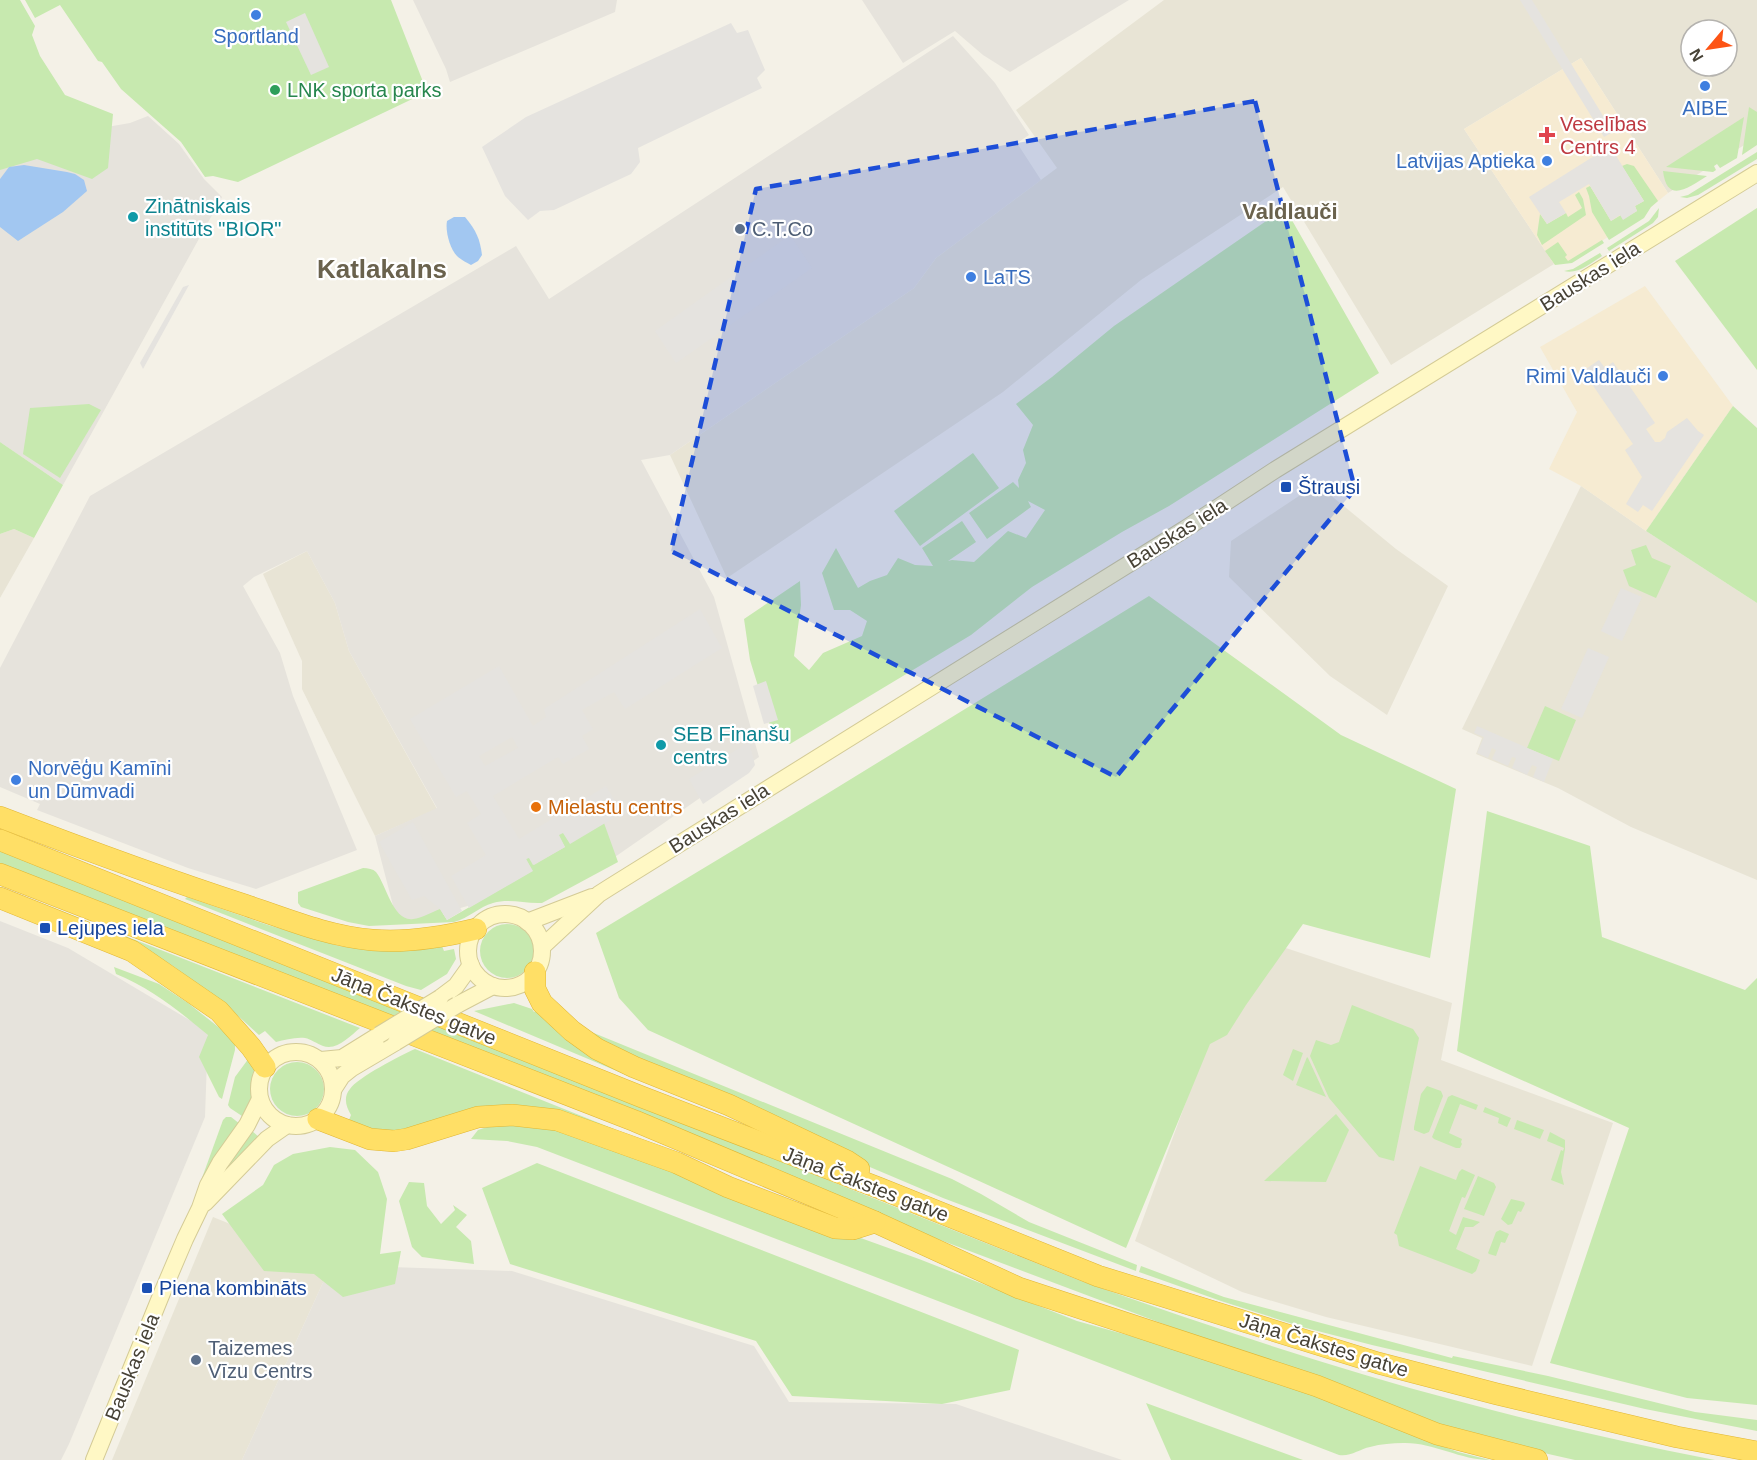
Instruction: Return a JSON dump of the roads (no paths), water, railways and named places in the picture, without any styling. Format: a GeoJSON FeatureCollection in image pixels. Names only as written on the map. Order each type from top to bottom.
{"type":"FeatureCollection","features":[{"type":"Feature","properties":{"kind":"highway"},"geometry":{"type":"LineString","coordinates":[[0,817],[201,891],[303,926],[340,936],[374,940],[402,940],[447,936],[476,929]]}},
{"type":"Feature","properties":{"kind":"highway","name":"Jāņa Čakstes gatve"},"geometry":{"type":"LineString","coordinates":[[0,840],[1098,1276],[1378,1363],[1677,1437],[1757,1452]]}},
{"type":"Feature","properties":{"kind":"highway","name":"Jāņa Čakstes gatve"},"geometry":{"type":"LineString","coordinates":[[0,874],[635,1121],[875,1222],[1019,1287],[1317,1386],[1437,1434],[1537,1460]]}},
{"type":"Feature","properties":{"kind":"highway"},"geometry":{"type":"LineString","coordinates":[[0,898],[132,951],[219,1011],[251,1047],[265,1067]]}},
{"type":"Feature","properties":{"kind":"highway"},"geometry":{"type":"LineString","coordinates":[[536,972],[535,989],[542,1003],[572,1031],[597,1048],[634,1067],[729,1105],[847,1161],[865,1172],[879,1188]]}},
{"type":"Feature","properties":{"kind":"highway"},"geometry":{"type":"LineString","coordinates":[[318,1119],[370,1138],[394,1141],[478,1117],[512,1115],[557,1120],[677,1163],[728,1187],[835,1228],[853,1229],[875,1222]]}},
{"type":"Feature","properties":{"kind":"main road","name":"Bauskas iela"},"geometry":{"type":"LineString","coordinates":[[527,922],[599,894],[1185,529],[1275,470],[1757,172]]}},
{"type":"Feature","properties":{"kind":"main road","name":"Bauskas iela"},"geometry":{"type":"LineString","coordinates":[[542,947],[599,894]]}},
{"type":"Feature","properties":{"kind":"main road"},"geometry":{"type":"LineString","coordinates":[[512,915],[527,922],[539,937],[542,947],[542,956],[536,972],[521,985],[502,988],[484,981],[476,974],[468,953],[470,940],[476,929],[496,916],[512,915]]}},
{"type":"Feature","properties":{"kind":"main road"},"geometry":{"type":"LineString","coordinates":[[321,1060],[342,1058],[440,998],[456,986],[471,965]]}},
{"type":"Feature","properties":{"kind":"main road"},"geometry":{"type":"LineString","coordinates":[[333,1090],[342,1076],[352,1068],[493,986]]}},
{"type":"Feature","properties":{"kind":"main road"},"geometry":{"type":"LineString","coordinates":[[296,1051],[305,1052],[321,1060],[332,1079],[331,1101],[326,1111],[318,1119],[298,1126],[278,1122],[270,1116],[260,1099],[258,1088],[265,1067],[279,1055],[296,1051]]}},
{"type":"Feature","properties":{"kind":"main road"},"geometry":{"type":"LineString","coordinates":[[200,1208],[208,1185],[220,1163],[248,1125],[260,1099]]}},
{"type":"Feature","properties":{"kind":"main road"},"geometry":{"type":"LineString","coordinates":[[200,1208],[267,1139],[287,1125]]}},
{"type":"Feature","properties":{"kind":"main road","name":"Bauskas iela"},"geometry":{"type":"LineString","coordinates":[[94,1460],[166,1282],[200,1208]]}},
{"type":"Feature","properties":{"kind":"water"},"geometry":{"type":"Polygon","coordinates":[[[24,165],[75,174],[84,180],[87,191],[63,212],[18,241],[0,227],[0,179],[9,167],[24,165]]]}},
{"type":"Feature","properties":{"kind":"water"},"geometry":{"type":"Polygon","coordinates":[[[454,217],[465,217],[479,239],[482,255],[471,265],[458,257],[450,245],[447,221],[454,217]]]}},
{"type":"Feature","properties":{"kind":"place","name":"Sportland"},"geometry":{"type":"Point","coordinates":[256,15]}},
{"type":"Feature","properties":{"kind":"place","name":"AIBE"},"geometry":{"type":"Point","coordinates":[1705,86]}},
{"type":"Feature","properties":{"kind":"place","name":"LNK sporta parks"},"geometry":{"type":"Point","coordinates":[275,90]}},
{"type":"Feature","properties":{"kind":"place","name":"Veselības Centrs 4"},"geometry":{"type":"Point","coordinates":[1547,135]}},
{"type":"Feature","properties":{"kind":"place","name":"Latvijas Aptieka"},"geometry":{"type":"Point","coordinates":[1547,161]}},
{"type":"Feature","properties":{"kind":"place","name":"Zinātniskais institūts \"BIOR\""},"geometry":{"type":"Point","coordinates":[133,217]}},
{"type":"Feature","properties":{"kind":"place","name":"C.T.Co"},"geometry":{"type":"Point","coordinates":[740,229]}},
{"type":"Feature","properties":{"kind":"place","name":"LaTS"},"geometry":{"type":"Point","coordinates":[971,277]}},
{"type":"Feature","properties":{"kind":"place","name":"Rimi Valdlauči"},"geometry":{"type":"Point","coordinates":[1663,376]}},
{"type":"Feature","properties":{"kind":"place","name":"Štrausi"},"geometry":{"type":"Point","coordinates":[1286,487]}},
{"type":"Feature","properties":{"kind":"place","name":"SEB Finanšu centrs"},"geometry":{"type":"Point","coordinates":[661,745]}},
{"type":"Feature","properties":{"kind":"place","name":"Norvēģu Kamīni un Dūmvadi"},"geometry":{"type":"Point","coordinates":[16,780]}},
{"type":"Feature","properties":{"kind":"place","name":"Mielastu centrs"},"geometry":{"type":"Point","coordinates":[536,807]}},
{"type":"Feature","properties":{"kind":"place","name":"Lejupes iela"},"geometry":{"type":"Point","coordinates":[45,928]}},
{"type":"Feature","properties":{"kind":"place","name":"Piena kombināts"},"geometry":{"type":"Point","coordinates":[147,1288]}},
{"type":"Feature","properties":{"kind":"place","name":"Taizemes Vīzu Centrs"},"geometry":{"type":"Point","coordinates":[196,1360]}},
{"type":"Feature","properties":{"kind":"district","name":"Valdlauči"},"geometry":{"type":"Point","coordinates":[1290,211]}},
{"type":"Feature","properties":{"kind":"district","name":"Katlakalns"},"geometry":{"type":"Point","coordinates":[382,269]}}]}
